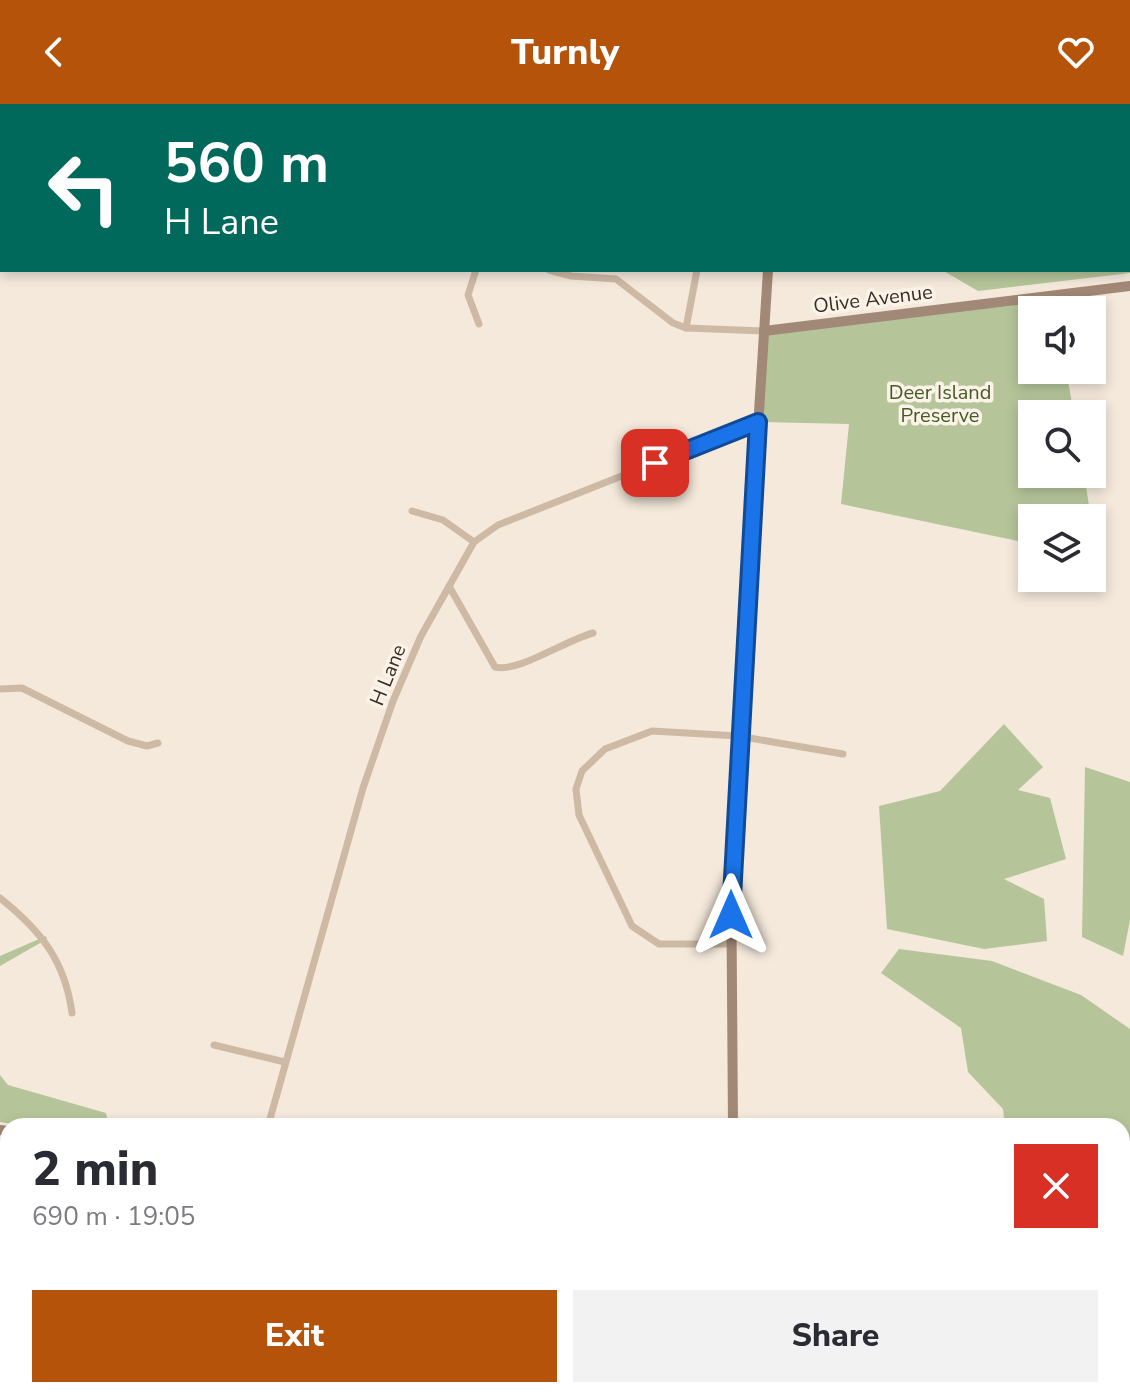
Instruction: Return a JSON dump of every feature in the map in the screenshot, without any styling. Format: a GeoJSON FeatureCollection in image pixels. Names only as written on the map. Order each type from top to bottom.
{"type":"FeatureCollection","features":[{"type":"Feature","properties":{"kind":"main road"},"geometry":{"type":"LineString","coordinates":[[733,1118],[730,944],[738,736],[768,272]]}},
{"type":"Feature","properties":{"kind":"main road","name":"Olive Avenue"},"geometry":{"type":"LineString","coordinates":[[764,331],[1130,286]]}},
{"type":"Feature","properties":{"kind":"street"},"geometry":{"type":"LineString","coordinates":[[475,272],[468,295],[479,324]]}},
{"type":"Feature","properties":{"kind":"street"},"geometry":{"type":"LineString","coordinates":[[556,272],[571,276],[616,274],[673,323],[686,328],[764,331]]}},
{"type":"Feature","properties":{"kind":"street"},"geometry":{"type":"LineString","coordinates":[[686,328],[697,272]]}},
{"type":"Feature","properties":{"kind":"street","name":"H Lane"},"geometry":{"type":"LineString","coordinates":[[270,1118],[363,788],[393,701],[421,636],[474,542],[498,525],[758,422]]}},
{"type":"Feature","properties":{"kind":"street"},"geometry":{"type":"LineString","coordinates":[[412,511],[443,520],[474,542]]}},
{"type":"Feature","properties":{"kind":"street"},"geometry":{"type":"LineString","coordinates":[[449,586],[495,667],[515,666],[593,633]]}},
{"type":"Feature","properties":{"kind":"street"},"geometry":{"type":"LineString","coordinates":[[0,689],[22,688],[128,741],[147,746],[158,743]]}},
{"type":"Feature","properties":{"kind":"street"},"geometry":{"type":"LineString","coordinates":[[730,944],[659,944],[639,934],[621,906],[579,815],[576,789],[582,771],[594,756],[638,735],[671,731],[738,736],[843,754]]}},
{"type":"Feature","properties":{"kind":"street"},"geometry":{"type":"LineString","coordinates":[[0,898],[31,923],[48,943],[61,967],[72,1013]]}},
{"type":"Feature","properties":{"kind":"street"},"geometry":{"type":"LineString","coordinates":[[214,1045],[285,1062]]}},
{"type":"Feature","properties":{"kind":"green space"},"geometry":{"type":"Polygon","coordinates":[[[945,272],[1130,272],[1130,273],[978,291],[945,272]]]}},
{"type":"Feature","properties":{"kind":"green space","name":"Deer Island Preserve"},"geometry":{"type":"Polygon","coordinates":[[[1018,300],[1018,384],[1069,384],[1071,400],[1018,400],[1018,488],[1086,488],[1089,504],[1018,504],[1018,541],[841,504],[849,424],[758,422],[764,331],[1018,300]]]}},
{"type":"Feature","properties":{"kind":"green space"},"geometry":{"type":"Polygon","coordinates":[[[1004,724],[1043,767],[1018,790],[1050,798],[1066,859],[1004,879],[1044,899],[1047,941],[984,949],[887,929],[879,806],[940,791],[1004,724]]]}},
{"type":"Feature","properties":{"kind":"green space"},"geometry":{"type":"Polygon","coordinates":[[[1085,767],[1130,782],[1130,920],[1123,956],[1082,937],[1085,767]]]}},
{"type":"Feature","properties":{"kind":"green space"},"geometry":{"type":"Polygon","coordinates":[[[46,936],[47,939],[0,966],[0,956],[46,936]]]}},
{"type":"Feature","properties":{"kind":"green space"},"geometry":{"type":"Polygon","coordinates":[[[899,949],[992,961],[1081,995],[1130,1029],[1130,1118],[1004,1118],[1003,1109],[968,1072],[961,1028],[881,973],[899,949]]]}},
{"type":"Feature","properties":{"kind":"green space"},"geometry":{"type":"Polygon","coordinates":[[[0,1075],[8,1085],[106,1113],[107,1118],[0,1118],[0,1075]]]}},
{"type":"Feature","properties":{"kind":"route"},"geometry":{"type":"LineString","coordinates":[[655,463],[758,422],[731,855],[731,915]]}}]}
